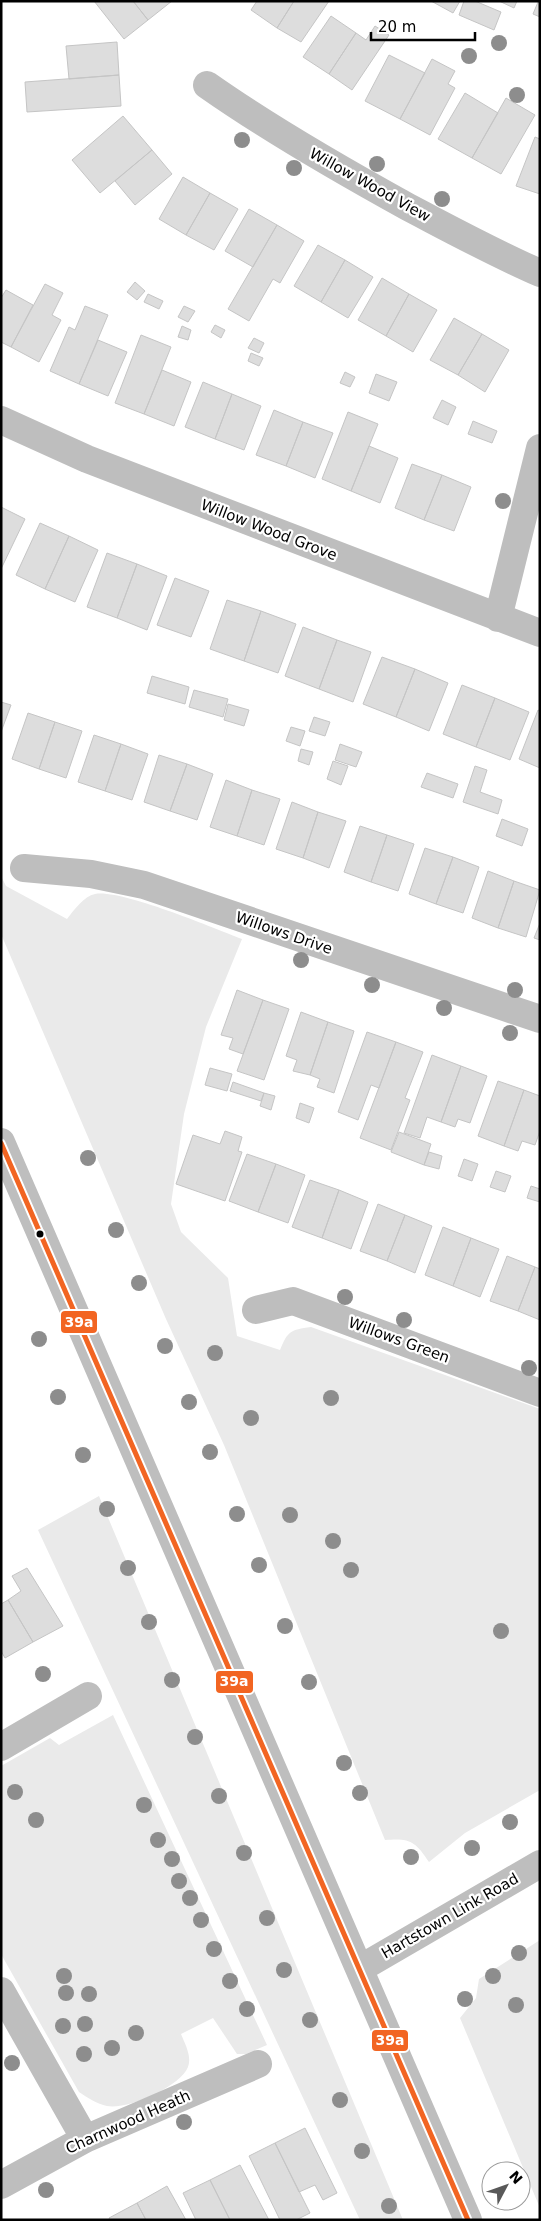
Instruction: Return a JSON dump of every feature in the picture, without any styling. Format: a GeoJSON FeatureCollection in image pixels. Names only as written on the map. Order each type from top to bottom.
{"type":"FeatureCollection","features":[{"type":"Feature","properties":{"kind":"street","name":"Willow Wood View"},"geometry":{"type":"LineString","coordinates":[[207,85],[257,120],[373,188],[493,253],[540,273]]}},
{"type":"Feature","properties":{"kind":"street","name":"Willow Wood Grove"},"geometry":{"type":"LineString","coordinates":[[1,420],[87,459],[540,633]]}},
{"type":"Feature","properties":{"kind":"street"},"geometry":{"type":"LineString","coordinates":[[498,618],[540,448]]}},
{"type":"Feature","properties":{"kind":"street","name":"Willows Drive"},"geometry":{"type":"LineString","coordinates":[[24,868],[91,874],[144,885],[540,1019]]}},
{"type":"Feature","properties":{"kind":"street"},"geometry":{"type":"LineString","coordinates":[[1,1142],[468,2220]]}},
{"type":"Feature","properties":{"kind":"street","name":"Willows Green"},"geometry":{"type":"LineString","coordinates":[[256,1310],[293,1301],[540,1393]]}},
{"type":"Feature","properties":{"kind":"street"},"geometry":{"type":"LineString","coordinates":[[1,1747],[88,1696]]}},
{"type":"Feature","properties":{"kind":"street","name":"Hartstown Link Road"},"geometry":{"type":"LineString","coordinates":[[360,1968],[540,1864]]}},
{"type":"Feature","properties":{"kind":"street"},"geometry":{"type":"LineString","coordinates":[[1,1991],[85,2139]]}},
{"type":"Feature","properties":{"kind":"street","name":"Charnwood Heath"},"geometry":{"type":"LineString","coordinates":[[1,2185],[85,2139],[258,2064]]}},
{"type":"Feature","properties":{"kind":"shaded area"},"geometry":{"type":"Polygon","coordinates":[[[1,876],[6,886],[67,919],[87,897],[95,894],[108,894],[125,897],[167,910],[242,939],[206,1027],[184,1114],[171,1204],[181,1232],[228,1278],[237,1336],[280,1350],[291,1332],[311,1327],[540,1409],[540,1790],[465,1833],[429,1862],[420,1849],[411,1842],[385,1840],[224,1445],[166,1319],[1,934],[1,876]]]}},
{"type":"Feature","properties":{"kind":"shaded area"},"geometry":{"type":"Polygon","coordinates":[[[99,1496],[403,2220],[360,2220],[38,1530],[99,1496]]]}},
{"type":"Feature","properties":{"kind":"shaded area"},"geometry":{"type":"Polygon","coordinates":[[[113,1715],[267,2045],[246,2054],[237,2054],[213,2018],[181,2034],[188,2050],[189,2063],[183,2075],[175,2082],[152,2096],[139,2101],[107,2106],[89,2099],[79,2092],[1,1954],[1,1766],[50,1738],[59,1745],[113,1715]]]}},
{"type":"Feature","properties":{"kind":"shaded area"},"geometry":{"type":"Polygon","coordinates":[[[540,1940],[540,2208],[531,2187],[531,2161],[520,2161],[460,2018],[476,1998],[479,1979],[540,1940]]]}},
{"type":"Feature","properties":{"kind":"building"},"geometry":{"type":"Polygon","coordinates":[[[94,1],[133,1],[148,20],[124,39],[94,1]]]}},
{"type":"Feature","properties":{"kind":"building"},"geometry":{"type":"Polygon","coordinates":[[[133,1],[172,1],[148,20],[133,1]]]}},
{"type":"Feature","properties":{"kind":"building"},"geometry":{"type":"Polygon","coordinates":[[[257,1],[294,1],[277,28],[251,10],[257,1]]]}},
{"type":"Feature","properties":{"kind":"building"},"geometry":{"type":"Polygon","coordinates":[[[294,1],[329,1],[301,42],[277,28],[294,1]]]}},
{"type":"Feature","properties":{"kind":"building"},"geometry":{"type":"Polygon","coordinates":[[[431,1],[460,1],[453,13],[431,1]]]}},
{"type":"Feature","properties":{"kind":"building"},"geometry":{"type":"Polygon","coordinates":[[[464,1],[475,1],[501,12],[494,30],[459,15],[464,1]]]}},
{"type":"Feature","properties":{"kind":"building"},"geometry":{"type":"Polygon","coordinates":[[[499,1],[517,1],[514,8],[499,1]]]}},
{"type":"Feature","properties":{"kind":"building"},"geometry":{"type":"Polygon","coordinates":[[[538,2],[540,3],[540,17],[533,14],[538,2]]]}},
{"type":"Feature","properties":{"kind":"building"},"geometry":{"type":"Polygon","coordinates":[[[331,16],[356,33],[329,74],[303,57],[331,16]]]}},
{"type":"Feature","properties":{"kind":"building"},"geometry":{"type":"Polygon","coordinates":[[[375,26],[389,35],[352,90],[329,74],[356,33],[366,40],[375,26]]]}},
{"type":"Feature","properties":{"kind":"building"},"geometry":{"type":"Polygon","coordinates":[[[117,42],[119,75],[69,79],[66,46],[117,42]]]}},
{"type":"Feature","properties":{"kind":"building"},"geometry":{"type":"Polygon","coordinates":[[[389,55],[425,73],[400,119],[365,101],[389,55]]]}},
{"type":"Feature","properties":{"kind":"building"},"geometry":{"type":"Polygon","coordinates":[[[432,59],[455,71],[448,84],[455,88],[430,135],[400,119],[432,59]]]}},
{"type":"Feature","properties":{"kind":"building"},"geometry":{"type":"Polygon","coordinates":[[[119,75],[121,106],[27,112],[25,82],[119,75]]]}},
{"type":"Feature","properties":{"kind":"building"},"geometry":{"type":"Polygon","coordinates":[[[465,93],[498,113],[472,158],[438,139],[465,93]]]}},
{"type":"Feature","properties":{"kind":"building"},"geometry":{"type":"Polygon","coordinates":[[[506,98],[535,115],[501,174],[472,158],[506,98]]]}},
{"type":"Feature","properties":{"kind":"building"},"geometry":{"type":"Polygon","coordinates":[[[123,116],[152,150],[100,193],[72,160],[123,116]]]}},
{"type":"Feature","properties":{"kind":"building"},"geometry":{"type":"Polygon","coordinates":[[[535,137],[540,139],[540,194],[516,186],[535,137]]]}},
{"type":"Feature","properties":{"kind":"building"},"geometry":{"type":"Polygon","coordinates":[[[152,150],[172,174],[135,205],[115,181],[152,150]]]}},
{"type":"Feature","properties":{"kind":"building"},"geometry":{"type":"Polygon","coordinates":[[[183,177],[210,193],[186,235],[159,219],[183,177]]]}},
{"type":"Feature","properties":{"kind":"building"},"geometry":{"type":"Polygon","coordinates":[[[210,193],[238,209],[214,250],[186,235],[210,193]]]}},
{"type":"Feature","properties":{"kind":"building"},"geometry":{"type":"Polygon","coordinates":[[[249,209],[277,225],[253,267],[225,251],[249,209]]]}},
{"type":"Feature","properties":{"kind":"building"},"geometry":{"type":"Polygon","coordinates":[[[277,225],[304,241],[280,283],[273,279],[249,321],[228,309],[277,225]]]}},
{"type":"Feature","properties":{"kind":"building"},"geometry":{"type":"Polygon","coordinates":[[[318,245],[345,260],[321,302],[294,286],[318,245]]]}},
{"type":"Feature","properties":{"kind":"building"},"geometry":{"type":"Polygon","coordinates":[[[345,260],[373,277],[348,318],[321,302],[345,260]]]}},
{"type":"Feature","properties":{"kind":"building"},"geometry":{"type":"Polygon","coordinates":[[[382,278],[409,294],[386,336],[358,320],[382,278]]]}},
{"type":"Feature","properties":{"kind":"building"},"geometry":{"type":"Polygon","coordinates":[[[135,282],[145,291],[137,300],[127,292],[135,282]]]}},
{"type":"Feature","properties":{"kind":"building"},"geometry":{"type":"Polygon","coordinates":[[[45,284],[63,293],[52,315],[61,320],[39,362],[11,347],[45,284]]]}},
{"type":"Feature","properties":{"kind":"building"},"geometry":{"type":"Polygon","coordinates":[[[6,290],[33,305],[11,347],[1,342],[1,298],[6,290]]]}},
{"type":"Feature","properties":{"kind":"building"},"geometry":{"type":"Polygon","coordinates":[[[148,294],[163,301],[159,309],[144,302],[148,294]]]}},
{"type":"Feature","properties":{"kind":"building"},"geometry":{"type":"Polygon","coordinates":[[[409,294],[437,310],[413,352],[386,336],[409,294]]]}},
{"type":"Feature","properties":{"kind":"building"},"geometry":{"type":"Polygon","coordinates":[[[85,306],[108,315],[79,384],[50,371],[69,327],[75,330],[85,306]]]}},
{"type":"Feature","properties":{"kind":"building"},"geometry":{"type":"Polygon","coordinates":[[[184,306],[195,311],[188,322],[178,317],[184,306]]]}},
{"type":"Feature","properties":{"kind":"building"},"geometry":{"type":"Polygon","coordinates":[[[454,318],[482,334],[458,375],[430,360],[454,318]]]}},
{"type":"Feature","properties":{"kind":"building"},"geometry":{"type":"Polygon","coordinates":[[[215,325],[225,330],[221,338],[211,332],[215,325]]]}},
{"type":"Feature","properties":{"kind":"building"},"geometry":{"type":"Polygon","coordinates":[[[182,326],[191,330],[188,340],[178,337],[182,326]]]}},
{"type":"Feature","properties":{"kind":"building"},"geometry":{"type":"Polygon","coordinates":[[[482,334],[509,350],[485,392],[458,375],[482,334]]]}},
{"type":"Feature","properties":{"kind":"building"},"geometry":{"type":"Polygon","coordinates":[[[141,335],[171,347],[144,414],[115,403],[141,335]]]}},
{"type":"Feature","properties":{"kind":"building"},"geometry":{"type":"Polygon","coordinates":[[[254,338],[264,343],[259,353],[248,348],[254,338]]]}},
{"type":"Feature","properties":{"kind":"building"},"geometry":{"type":"Polygon","coordinates":[[[98,340],[127,352],[108,396],[79,384],[98,340]]]}},
{"type":"Feature","properties":{"kind":"building"},"geometry":{"type":"Polygon","coordinates":[[[251,353],[263,358],[259,366],[248,361],[251,353]]]}},
{"type":"Feature","properties":{"kind":"building"},"geometry":{"type":"Polygon","coordinates":[[[162,370],[191,382],[174,426],[144,414],[162,370]]]}},
{"type":"Feature","properties":{"kind":"building"},"geometry":{"type":"Polygon","coordinates":[[[345,372],[355,377],[350,387],[340,383],[345,372]]]}},
{"type":"Feature","properties":{"kind":"building"},"geometry":{"type":"Polygon","coordinates":[[[376,374],[397,382],[389,401],[369,393],[376,374]]]}},
{"type":"Feature","properties":{"kind":"building"},"geometry":{"type":"Polygon","coordinates":[[[203,382],[232,394],[215,439],[185,427],[203,382]]]}},
{"type":"Feature","properties":{"kind":"building"},"geometry":{"type":"Polygon","coordinates":[[[232,394],[261,406],[244,450],[215,439],[232,394]]]}},
{"type":"Feature","properties":{"kind":"building"},"geometry":{"type":"Polygon","coordinates":[[[442,400],[456,407],[448,425],[433,418],[442,400]]]}},
{"type":"Feature","properties":{"kind":"building"},"geometry":{"type":"Polygon","coordinates":[[[274,410],[303,422],[286,466],[256,455],[274,410]]]}},
{"type":"Feature","properties":{"kind":"building"},"geometry":{"type":"Polygon","coordinates":[[[348,412],[378,424],[351,491],[322,479],[348,412]]]}},
{"type":"Feature","properties":{"kind":"building"},"geometry":{"type":"Polygon","coordinates":[[[473,421],[497,431],[492,443],[468,434],[473,421]]]}},
{"type":"Feature","properties":{"kind":"building"},"geometry":{"type":"Polygon","coordinates":[[[303,422],[333,433],[315,478],[286,466],[303,422]]]}},
{"type":"Feature","properties":{"kind":"building"},"geometry":{"type":"Polygon","coordinates":[[[369,446],[398,458],[380,503],[351,491],[369,446]]]}},
{"type":"Feature","properties":{"kind":"building"},"geometry":{"type":"Polygon","coordinates":[[[412,464],[442,475],[424,520],[395,508],[412,464]]]}},
{"type":"Feature","properties":{"kind":"building"},"geometry":{"type":"Polygon","coordinates":[[[442,475],[471,487],[454,531],[424,520],[442,475]]]}},
{"type":"Feature","properties":{"kind":"building"},"geometry":{"type":"Polygon","coordinates":[[[1,507],[25,519],[1,569],[1,507]]]}},
{"type":"Feature","properties":{"kind":"building"},"geometry":{"type":"Polygon","coordinates":[[[40,523],[69,536],[45,589],[16,575],[40,523]]]}},
{"type":"Feature","properties":{"kind":"building"},"geometry":{"type":"Polygon","coordinates":[[[69,536],[98,550],[75,602],[45,589],[69,536]]]}},
{"type":"Feature","properties":{"kind":"building"},"geometry":{"type":"Polygon","coordinates":[[[107,553],[137,564],[117,618],[87,607],[107,553]]]}},
{"type":"Feature","properties":{"kind":"building"},"geometry":{"type":"Polygon","coordinates":[[[137,564],[167,576],[147,630],[117,618],[137,564]]]}},
{"type":"Feature","properties":{"kind":"building"},"geometry":{"type":"Polygon","coordinates":[[[175,578],[209,591],[191,637],[157,625],[175,578]]]}},
{"type":"Feature","properties":{"kind":"building"},"geometry":{"type":"Polygon","coordinates":[[[227,600],[261,611],[244,661],[210,649],[227,600]]]}},
{"type":"Feature","properties":{"kind":"building"},"geometry":{"type":"Polygon","coordinates":[[[261,611],[296,624],[278,673],[244,661],[261,611]]]}},
{"type":"Feature","properties":{"kind":"building"},"geometry":{"type":"Polygon","coordinates":[[[303,627],[337,640],[319,689],[285,676],[303,627]]]}},
{"type":"Feature","properties":{"kind":"building"},"geometry":{"type":"Polygon","coordinates":[[[337,640],[371,652],[353,702],[319,689],[337,640]]]}},
{"type":"Feature","properties":{"kind":"building"},"geometry":{"type":"Polygon","coordinates":[[[382,657],[415,669],[396,717],[363,704],[382,657]]]}},
{"type":"Feature","properties":{"kind":"building"},"geometry":{"type":"Polygon","coordinates":[[[415,669],[448,683],[429,731],[396,717],[415,669]]]}},
{"type":"Feature","properties":{"kind":"building"},"geometry":{"type":"Polygon","coordinates":[[[152,676],[189,687],[185,704],[147,693],[152,676]]]}},
{"type":"Feature","properties":{"kind":"building"},"geometry":{"type":"Polygon","coordinates":[[[462,685],[495,698],[476,747],[443,734],[462,685]]]}},
{"type":"Feature","properties":{"kind":"building"},"geometry":{"type":"Polygon","coordinates":[[[194,690],[228,699],[223,717],[189,707],[194,690]]]}},
{"type":"Feature","properties":{"kind":"building"},"geometry":{"type":"Polygon","coordinates":[[[495,698],[529,712],[510,760],[476,747],[495,698]]]}},
{"type":"Feature","properties":{"kind":"building"},"geometry":{"type":"Polygon","coordinates":[[[1,702],[11,705],[1,732],[1,702]]]}},
{"type":"Feature","properties":{"kind":"building"},"geometry":{"type":"Polygon","coordinates":[[[228,704],[249,710],[244,726],[224,720],[228,704]]]}},
{"type":"Feature","properties":{"kind":"building"},"geometry":{"type":"Polygon","coordinates":[[[538,710],[540,711],[540,768],[519,759],[538,710]]]}},
{"type":"Feature","properties":{"kind":"building"},"geometry":{"type":"Polygon","coordinates":[[[28,713],[55,722],[39,769],[12,759],[28,713]]]}},
{"type":"Feature","properties":{"kind":"building"},"geometry":{"type":"Polygon","coordinates":[[[314,717],[330,722],[325,736],[309,731],[314,717]]]}},
{"type":"Feature","properties":{"kind":"building"},"geometry":{"type":"Polygon","coordinates":[[[55,722],[82,731],[66,778],[39,769],[55,722]]]}},
{"type":"Feature","properties":{"kind":"building"},"geometry":{"type":"Polygon","coordinates":[[[291,727],[305,731],[300,746],[286,741],[291,727]]]}},
{"type":"Feature","properties":{"kind":"building"},"geometry":{"type":"Polygon","coordinates":[[[94,735],[121,744],[105,791],[78,782],[94,735]]]}},
{"type":"Feature","properties":{"kind":"building"},"geometry":{"type":"Polygon","coordinates":[[[121,744],[148,754],[132,800],[105,791],[121,744]]]}},
{"type":"Feature","properties":{"kind":"building"},"geometry":{"type":"Polygon","coordinates":[[[340,744],[362,752],[356,767],[335,760],[340,744]]]}},
{"type":"Feature","properties":{"kind":"building"},"geometry":{"type":"Polygon","coordinates":[[[301,749],[313,752],[309,765],[298,761],[301,749]]]}},
{"type":"Feature","properties":{"kind":"building"},"geometry":{"type":"Polygon","coordinates":[[[159,755],[187,764],[170,811],[144,802],[159,755]]]}},
{"type":"Feature","properties":{"kind":"building"},"geometry":{"type":"Polygon","coordinates":[[[333,761],[348,766],[341,785],[327,779],[333,761]]]}},
{"type":"Feature","properties":{"kind":"building"},"geometry":{"type":"Polygon","coordinates":[[[187,764],[213,774],[197,820],[170,811],[187,764]]]}},
{"type":"Feature","properties":{"kind":"building"},"geometry":{"type":"Polygon","coordinates":[[[475,766],[487,770],[480,792],[502,800],[498,814],[463,802],[475,766]]]}},
{"type":"Feature","properties":{"kind":"building"},"geometry":{"type":"Polygon","coordinates":[[[427,773],[458,784],[453,798],[421,787],[427,773]]]}},
{"type":"Feature","properties":{"kind":"building"},"geometry":{"type":"Polygon","coordinates":[[[226,780],[252,790],[237,836],[210,827],[226,780]]]}},
{"type":"Feature","properties":{"kind":"building"},"geometry":{"type":"Polygon","coordinates":[[[252,790],[280,799],[264,845],[237,836],[252,790]]]}},
{"type":"Feature","properties":{"kind":"building"},"geometry":{"type":"Polygon","coordinates":[[[292,802],[318,812],[303,858],[276,849],[292,802]]]}},
{"type":"Feature","properties":{"kind":"building"},"geometry":{"type":"Polygon","coordinates":[[[318,812],[346,821],[329,868],[303,858],[318,812]]]}},
{"type":"Feature","properties":{"kind":"building"},"geometry":{"type":"Polygon","coordinates":[[[502,819],[528,829],[522,846],[496,836],[502,819]]]}},
{"type":"Feature","properties":{"kind":"building"},"geometry":{"type":"Polygon","coordinates":[[[360,826],[387,835],[371,882],[344,872],[360,826]]]}},
{"type":"Feature","properties":{"kind":"building"},"geometry":{"type":"Polygon","coordinates":[[[387,835],[414,844],[398,891],[371,882],[387,835]]]}},
{"type":"Feature","properties":{"kind":"building"},"geometry":{"type":"Polygon","coordinates":[[[425,848],[453,857],[436,904],[409,894],[425,848]]]}},
{"type":"Feature","properties":{"kind":"building"},"geometry":{"type":"Polygon","coordinates":[[[453,857],[479,867],[463,913],[436,904],[453,857]]]}},
{"type":"Feature","properties":{"kind":"building"},"geometry":{"type":"Polygon","coordinates":[[[488,871],[514,881],[498,928],[472,918],[488,871]]]}},
{"type":"Feature","properties":{"kind":"building"},"geometry":{"type":"Polygon","coordinates":[[[514,881],[540,890],[526,937],[498,928],[514,881]]]}},
{"type":"Feature","properties":{"kind":"building"},"geometry":{"type":"Polygon","coordinates":[[[540,923],[540,940],[534,938],[540,923]]]}},
{"type":"Feature","properties":{"kind":"building"},"geometry":{"type":"Polygon","coordinates":[[[237,990],[263,1000],[243,1054],[229,1049],[233,1038],[221,1035],[237,990]]]}},
{"type":"Feature","properties":{"kind":"building"},"geometry":{"type":"Polygon","coordinates":[[[263,1000],[289,1009],[264,1080],[237,1071],[263,1000]]]}},
{"type":"Feature","properties":{"kind":"building"},"geometry":{"type":"Polygon","coordinates":[[[301,1012],[328,1022],[310,1075],[293,1071],[297,1060],[286,1056],[301,1012]]]}},
{"type":"Feature","properties":{"kind":"building"},"geometry":{"type":"Polygon","coordinates":[[[328,1022],[354,1031],[334,1093],[317,1087],[320,1079],[310,1075],[328,1022]]]}},
{"type":"Feature","properties":{"kind":"building"},"geometry":{"type":"Polygon","coordinates":[[[367,1032],[396,1042],[379,1088],[371,1085],[358,1120],[338,1112],[367,1032]]]}},
{"type":"Feature","properties":{"kind":"building"},"geometry":{"type":"Polygon","coordinates":[[[396,1042],[423,1052],[405,1098],[410,1100],[391,1150],[360,1138],[396,1042]]]}},
{"type":"Feature","properties":{"kind":"building"},"geometry":{"type":"Polygon","coordinates":[[[432,1055],[461,1066],[441,1122],[427,1117],[420,1138],[404,1133],[432,1055]]]}},
{"type":"Feature","properties":{"kind":"building"},"geometry":{"type":"Polygon","coordinates":[[[461,1066],[487,1076],[470,1123],[458,1119],[455,1127],[441,1122],[461,1066]]]}},
{"type":"Feature","properties":{"kind":"building"},"geometry":{"type":"Polygon","coordinates":[[[210,1068],[232,1074],[227,1091],[205,1085],[210,1068]]]}},
{"type":"Feature","properties":{"kind":"building"},"geometry":{"type":"Polygon","coordinates":[[[498,1081],[524,1090],[504,1146],[478,1136],[498,1081]]]}},
{"type":"Feature","properties":{"kind":"building"},"geometry":{"type":"Polygon","coordinates":[[[233,1082],[264,1093],[261,1101],[230,1091],[233,1082]]]}},
{"type":"Feature","properties":{"kind":"building"},"geometry":{"type":"Polygon","coordinates":[[[524,1090],[540,1096],[540,1131],[535,1145],[522,1141],[518,1151],[504,1146],[524,1090]]]}},
{"type":"Feature","properties":{"kind":"building"},"geometry":{"type":"Polygon","coordinates":[[[264,1093],[275,1096],[271,1110],[260,1106],[264,1093]]]}},
{"type":"Feature","properties":{"kind":"building"},"geometry":{"type":"Polygon","coordinates":[[[300,1103],[314,1108],[309,1123],[296,1118],[300,1103]]]}},
{"type":"Feature","properties":{"kind":"building"},"geometry":{"type":"Polygon","coordinates":[[[225,1131],[242,1137],[238,1151],[242,1152],[225,1201],[176,1184],[193,1135],[220,1144],[225,1131]]]}},
{"type":"Feature","properties":{"kind":"building"},"geometry":{"type":"Polygon","coordinates":[[[399,1132],[431,1144],[424,1165],[391,1152],[399,1132]]]}},
{"type":"Feature","properties":{"kind":"building"},"geometry":{"type":"Polygon","coordinates":[[[429,1152],[442,1156],[439,1169],[424,1165],[429,1152]]]}},
{"type":"Feature","properties":{"kind":"building"},"geometry":{"type":"Polygon","coordinates":[[[247,1154],[276,1164],[258,1212],[229,1201],[247,1154]]]}},
{"type":"Feature","properties":{"kind":"building"},"geometry":{"type":"Polygon","coordinates":[[[464,1159],[478,1164],[472,1181],[458,1176],[464,1159]]]}},
{"type":"Feature","properties":{"kind":"building"},"geometry":{"type":"Polygon","coordinates":[[[276,1164],[305,1175],[288,1223],[258,1212],[276,1164]]]}},
{"type":"Feature","properties":{"kind":"building"},"geometry":{"type":"Polygon","coordinates":[[[496,1171],[511,1176],[505,1192],[490,1187],[496,1171]]]}},
{"type":"Feature","properties":{"kind":"building"},"geometry":{"type":"Polygon","coordinates":[[[310,1180],[339,1190],[322,1238],[292,1227],[310,1180]]]}},
{"type":"Feature","properties":{"kind":"building"},"geometry":{"type":"Polygon","coordinates":[[[531,1186],[540,1189],[540,1202],[527,1198],[531,1186]]]}},
{"type":"Feature","properties":{"kind":"building"},"geometry":{"type":"Polygon","coordinates":[[[339,1190],[368,1202],[351,1249],[322,1238],[339,1190]]]}},
{"type":"Feature","properties":{"kind":"building"},"geometry":{"type":"Polygon","coordinates":[[[378,1204],[405,1215],[387,1261],[360,1251],[378,1204]]]}},
{"type":"Feature","properties":{"kind":"building"},"geometry":{"type":"Polygon","coordinates":[[[405,1215],[432,1226],[415,1273],[387,1261],[405,1215]]]}},
{"type":"Feature","properties":{"kind":"building"},"geometry":{"type":"Polygon","coordinates":[[[443,1227],[471,1238],[453,1286],[425,1275],[443,1227]]]}},
{"type":"Feature","properties":{"kind":"building"},"geometry":{"type":"Polygon","coordinates":[[[471,1238],[499,1249],[480,1297],[453,1286],[471,1238]]]}},
{"type":"Feature","properties":{"kind":"building"},"geometry":{"type":"Polygon","coordinates":[[[507,1256],[535,1267],[518,1311],[490,1301],[507,1256]]]}},
{"type":"Feature","properties":{"kind":"building"},"geometry":{"type":"Polygon","coordinates":[[[535,1267],[540,1269],[540,1320],[518,1311],[535,1267]]]}},
{"type":"Feature","properties":{"kind":"building"},"geometry":{"type":"Polygon","coordinates":[[[27,1568],[63,1626],[33,1642],[8,1600],[21,1591],[12,1576],[27,1568]]]}},
{"type":"Feature","properties":{"kind":"building"},"geometry":{"type":"Polygon","coordinates":[[[8,1600],[33,1642],[5,1658],[1,1651],[1,1604],[8,1600]]]}},
{"type":"Feature","properties":{"kind":"building"},"geometry":{"type":"Polygon","coordinates":[[[305,2128],[337,2193],[323,2200],[315,2185],[299,2192],[275,2143],[305,2128]]]}},
{"type":"Feature","properties":{"kind":"building"},"geometry":{"type":"Polygon","coordinates":[[[275,2143],[310,2213],[296,2220],[280,2220],[249,2156],[275,2143]]]}},
{"type":"Feature","properties":{"kind":"building"},"geometry":{"type":"Polygon","coordinates":[[[240,2165],[269,2220],[230,2220],[210,2180],[240,2165]]]}},
{"type":"Feature","properties":{"kind":"building"},"geometry":{"type":"Polygon","coordinates":[[[210,2180],[230,2220],[196,2220],[183,2193],[210,2180]]]}},
{"type":"Feature","properties":{"kind":"building"},"geometry":{"type":"Polygon","coordinates":[[[167,2186],[186,2220],[146,2220],[137,2203],[167,2186]]]}},
{"type":"Feature","properties":{"kind":"building"},"geometry":{"type":"Polygon","coordinates":[[[137,2203],[146,2220],[110,2220],[109,2218],[137,2203]]]}},
{"type":"Feature","properties":{"kind":"transit line","name":"39a"},"geometry":{"type":"LineString","coordinates":[[1,1143],[468,2220]]}}]}
